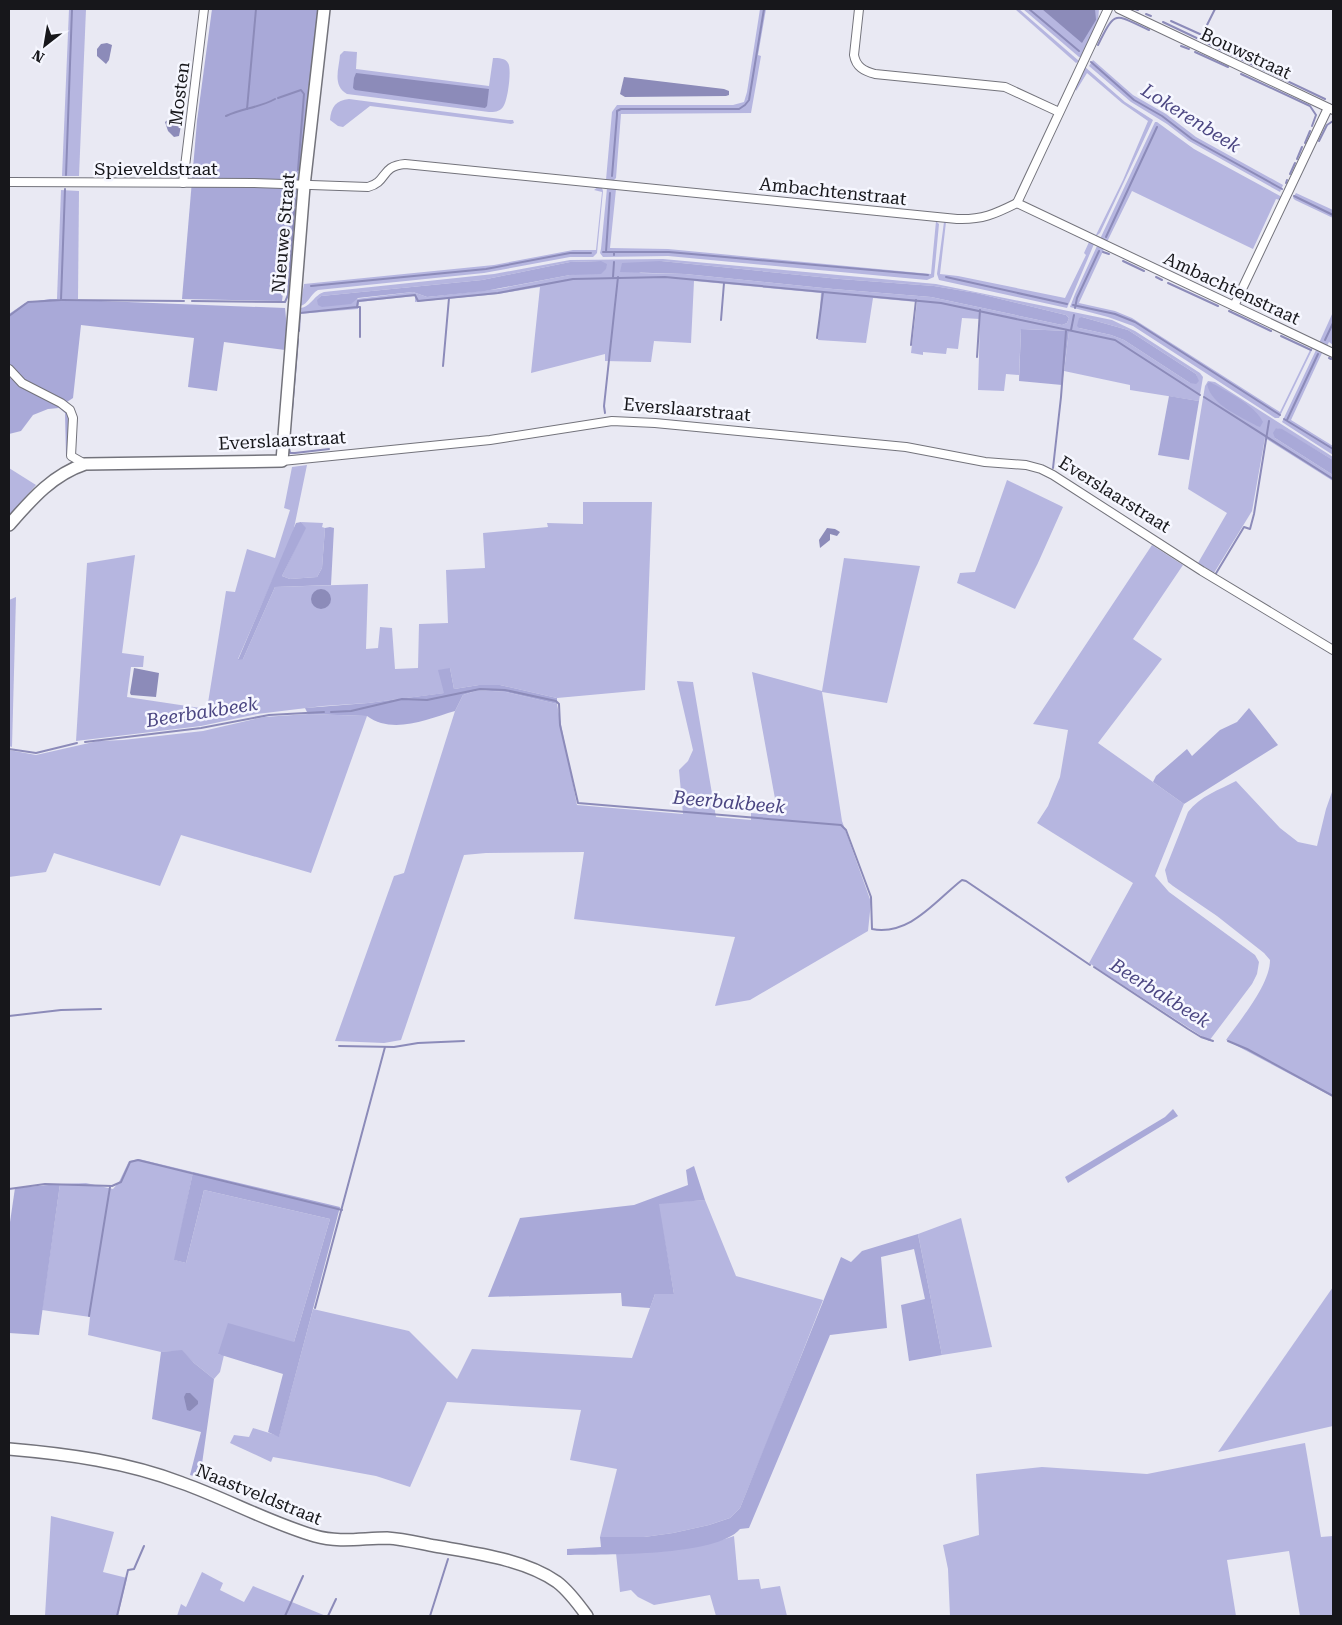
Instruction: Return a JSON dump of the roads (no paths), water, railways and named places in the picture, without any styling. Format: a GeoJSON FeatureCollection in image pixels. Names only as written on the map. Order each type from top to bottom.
{"type":"FeatureCollection","features":[{"type":"Feature","properties":{"kind":"street","name":"Mosten"},"geometry":{"type":"LineString","coordinates":[[183,183],[204,9]]}},
{"type":"Feature","properties":{"kind":"street","name":"Nieuwe Straat"},"geometry":{"type":"LineString","coordinates":[[282,462],[304,186],[324,9]]}},
{"type":"Feature","properties":{"kind":"street"},"geometry":{"type":"LineString","coordinates":[[859,9],[854,55],[855,62],[866,72],[1005,87],[1059,112]]}},
{"type":"Feature","properties":{"kind":"street"},"geometry":{"type":"LineString","coordinates":[[1017,203],[1108,9]]}},
{"type":"Feature","properties":{"kind":"street","name":"Bouwstraat"},"geometry":{"type":"LineString","coordinates":[[1119,9],[1330,109]]}},
{"type":"Feature","properties":{"kind":"street"},"geometry":{"type":"LineString","coordinates":[[1234,306],[1330,109]]}},
{"type":"Feature","properties":{"kind":"street","name":"Ambachtenstraat"},"geometry":{"type":"LineString","coordinates":[[304,186],[374,186],[380,182],[388,169],[394,165],[405,164],[972,220],[987,217],[1017,203],[1333,353]]}},
{"type":"Feature","properties":{"kind":"street","name":"Spieveldstraat"},"geometry":{"type":"LineString","coordinates":[[9,182],[304,186]]}},
{"type":"Feature","properties":{"kind":"street"},"geometry":{"type":"LineString","coordinates":[[9,369],[22,383],[61,402],[70,410],[73,418],[69,469]]}},
{"type":"Feature","properties":{"kind":"street","name":"Everslaarstraat"},"geometry":{"type":"LineString","coordinates":[[9,525],[38,493],[69,469],[85,464],[282,462],[490,440],[612,421],[655,423],[906,447],[985,462],[1026,465],[1041,469],[1202,571],[1333,650]]}},
{"type":"Feature","properties":{"kind":"street"},"geometry":{"type":"LineString","coordinates":[[71,456],[85,464]]}},
{"type":"Feature","properties":{"kind":"street","name":"Naastveldstraat"},"geometry":{"type":"LineString","coordinates":[[9,1449],[93,1459],[154,1474],[181,1482],[317,1537],[340,1540],[389,1538],[498,1558],[539,1572],[558,1583],[587,1616]]}},
{"type":"Feature","properties":{"kind":"waterway"},"geometry":{"type":"LineString","coordinates":[[66,175],[72,9]]}},
{"type":"Feature","properties":{"kind":"waterway"},"geometry":{"type":"LineString","coordinates":[[247,109],[256,9]]}},
{"type":"Feature","properties":{"kind":"waterway"},"geometry":{"type":"LineString","coordinates":[[612,176],[617,111],[621,109],[739,109],[745,105],[749,100],[764,9]]}},
{"type":"Feature","properties":{"kind":"waterway","name":"Lokerenbeek"},"geometry":{"type":"LineString","coordinates":[[1029,9],[1079,51]]}},
{"type":"Feature","properties":{"kind":"waterway"},"geometry":{"type":"LineString","coordinates":[[1171,21],[1202,35],[1215,9]]}},
{"type":"Feature","properties":{"kind":"waterway"},"geometry":{"type":"LineString","coordinates":[[1146,14],[1151,16]]}},
{"type":"Feature","properties":{"kind":"waterway"},"geometry":{"type":"LineString","coordinates":[[1098,45],[1109,25],[1117,18],[1122,18],[1149,30]]}},
{"type":"Feature","properties":{"kind":"waterway"},"geometry":{"type":"LineString","coordinates":[[1163,22],[1325,99]]}},
{"type":"Feature","properties":{"kind":"waterway"},"geometry":{"type":"LineString","coordinates":[[1181,46],[1189,49]]}},
{"type":"Feature","properties":{"kind":"waterway"},"geometry":{"type":"LineString","coordinates":[[1195,52],[1228,67]]}},
{"type":"Feature","properties":{"kind":"waterway","name":"Lokerenbeek"},"geometry":{"type":"LineString","coordinates":[[1091,62],[1134,100],[1162,116],[1192,139],[1282,189]]}},
{"type":"Feature","properties":{"kind":"waterway"},"geometry":{"type":"LineString","coordinates":[[1241,74],[1310,106],[1316,115],[1312,126]]}},
{"type":"Feature","properties":{"kind":"waterway"},"geometry":{"type":"LineString","coordinates":[[278,98],[301,90],[304,94],[298,170]]}},
{"type":"Feature","properties":{"kind":"waterway"},"geometry":{"type":"LineString","coordinates":[[226,116],[275,99]]}},
{"type":"Feature","properties":{"kind":"waterway"},"geometry":{"type":"LineString","coordinates":[[1319,141],[1327,125],[1333,121]]}},
{"type":"Feature","properties":{"kind":"waterway"},"geometry":{"type":"LineString","coordinates":[[1106,237],[1157,127]]}},
{"type":"Feature","properties":{"kind":"waterway"},"geometry":{"type":"LineString","coordinates":[[1305,143],[1310,131]]}},
{"type":"Feature","properties":{"kind":"waterway"},"geometry":{"type":"LineString","coordinates":[[1297,159],[1302,147]]}},
{"type":"Feature","properties":{"kind":"waterway"},"geometry":{"type":"LineString","coordinates":[[1290,174],[1295,163]]}},
{"type":"Feature","properties":{"kind":"waterway"},"geometry":{"type":"LineString","coordinates":[[9,316],[28,302],[61,300],[65,189]]}},
{"type":"Feature","properties":{"kind":"waterway"},"geometry":{"type":"LineString","coordinates":[[606,252],[610,193]]}},
{"type":"Feature","properties":{"kind":"waterway","name":"Lokerenbeek"},"geometry":{"type":"LineString","coordinates":[[1294,196],[1333,215]]}},
{"type":"Feature","properties":{"kind":"waterway"},"geometry":{"type":"LineString","coordinates":[[192,301],[285,302],[288,295],[295,200]]}},
{"type":"Feature","properties":{"kind":"waterway"},"geometry":{"type":"LineString","coordinates":[[1075,308],[1077,298],[1099,251]]}},
{"type":"Feature","properties":{"kind":"waterway"},"geometry":{"type":"LineString","coordinates":[[603,252],[613,252]]}},
{"type":"Feature","properties":{"kind":"waterway"},"geometry":{"type":"LineString","coordinates":[[614,255],[614,252],[669,252],[928,275]]}},
{"type":"Feature","properties":{"kind":"waterway"},"geometry":{"type":"LineString","coordinates":[[1103,252],[1109,254]]}},
{"type":"Feature","properties":{"kind":"waterway"},"geometry":{"type":"LineString","coordinates":[[311,286],[486,269],[570,253],[591,253]]}},
{"type":"Feature","properties":{"kind":"waterway"},"geometry":{"type":"LineString","coordinates":[[1123,261],[1144,271]]}},
{"type":"Feature","properties":{"kind":"waterway"},"geometry":{"type":"LineString","coordinates":[[613,277],[614,262]]}},
{"type":"Feature","properties":{"kind":"waterway"},"geometry":{"type":"LineString","coordinates":[[605,413],[604,406],[618,277]]}},
{"type":"Feature","properties":{"kind":"waterway"},"geometry":{"type":"LineString","coordinates":[[299,331],[300,313],[357,307],[358,301],[415,295],[418,301],[498,293],[573,279],[665,277],[941,303],[1115,340],[1200,395]]}},
{"type":"Feature","properties":{"kind":"waterway"},"geometry":{"type":"LineString","coordinates":[[946,277],[1067,304]]}},
{"type":"Feature","properties":{"kind":"waterway"},"geometry":{"type":"LineString","coordinates":[[1156,277],[1162,280]]}},
{"type":"Feature","properties":{"kind":"waterway"},"geometry":{"type":"LineString","coordinates":[[721,320],[724,283]]}},
{"type":"Feature","properties":{"kind":"waterway"},"geometry":{"type":"LineString","coordinates":[[1168,283],[1218,306]]}},
{"type":"Feature","properties":{"kind":"waterway"},"geometry":{"type":"LineString","coordinates":[[817,338],[823,292]]}},
{"type":"Feature","properties":{"kind":"waterway"},"geometry":{"type":"LineString","coordinates":[[443,366],[449,298]]}},
{"type":"Feature","properties":{"kind":"waterway"},"geometry":{"type":"LineString","coordinates":[[62,300],[184,301]]}},
{"type":"Feature","properties":{"kind":"waterway"},"geometry":{"type":"LineString","coordinates":[[911,345],[916,300]]}},
{"type":"Feature","properties":{"kind":"waterway"},"geometry":{"type":"LineString","coordinates":[[1073,305],[1115,314],[1135,322],[1280,415]]}},
{"type":"Feature","properties":{"kind":"waterway"},"geometry":{"type":"LineString","coordinates":[[357,307],[360,307],[360,337]]}},
{"type":"Feature","properties":{"kind":"waterway"},"geometry":{"type":"LineString","coordinates":[[977,357],[980,310]]}},
{"type":"Feature","properties":{"kind":"waterway"},"geometry":{"type":"LineString","coordinates":[[1229,311],[1271,331]]}},
{"type":"Feature","properties":{"kind":"waterway"},"geometry":{"type":"LineString","coordinates":[[1071,330],[1074,315]]}},
{"type":"Feature","properties":{"kind":"waterway"},"geometry":{"type":"LineString","coordinates":[[1325,340],[1333,323]]}},
{"type":"Feature","properties":{"kind":"waterway"},"geometry":{"type":"LineString","coordinates":[[1053,468],[1066,331]]}},
{"type":"Feature","properties":{"kind":"waterway"},"geometry":{"type":"LineString","coordinates":[[1281,336],[1311,350]]}},
{"type":"Feature","properties":{"kind":"waterway"},"geometry":{"type":"LineString","coordinates":[[292,411],[298,339]]}},
{"type":"Feature","properties":{"kind":"waterway"},"geometry":{"type":"LineString","coordinates":[[1287,420],[1318,354]]}},
{"type":"Feature","properties":{"kind":"waterway"},"geometry":{"type":"LineString","coordinates":[[1204,397],[1333,479]]}},
{"type":"Feature","properties":{"kind":"waterway"},"geometry":{"type":"LineString","coordinates":[[1284,419],[1333,449]]}},
{"type":"Feature","properties":{"kind":"waterway"},"geometry":{"type":"LineString","coordinates":[[1215,575],[1244,527],[1250,529],[1269,421]]}},
{"type":"Feature","properties":{"kind":"waterway"},"geometry":{"type":"LineString","coordinates":[[289,448],[290,453],[329,449]]}},
{"type":"Feature","properties":{"kind":"waterway","name":"Beerbakbeek"},"geometry":{"type":"LineString","coordinates":[[331,712],[351,711],[402,699],[427,700],[480,689],[505,690],[556,701],[559,704],[560,725],[578,803],[841,825],[846,830],[871,897],[872,929],[886,930],[910,922],[932,907],[962,880],[1090,965]]}},
{"type":"Feature","properties":{"kind":"waterway","name":"Beerbakbeek"},"geometry":{"type":"LineString","coordinates":[[85,742],[201,728],[269,715],[324,712]]}},
{"type":"Feature","properties":{"kind":"waterway","name":"Beerbakbeek"},"geometry":{"type":"LineString","coordinates":[[9,749],[36,753],[77,743]]}},
{"type":"Feature","properties":{"kind":"waterway","name":"Beerbakbeek"},"geometry":{"type":"LineString","coordinates":[[1094,967],[1188,1029],[1201,1037],[1213,1041]]}},
{"type":"Feature","properties":{"kind":"waterway"},"geometry":{"type":"LineString","coordinates":[[9,1016],[61,1010],[101,1009]]}},
{"type":"Feature","properties":{"kind":"waterway"},"geometry":{"type":"LineString","coordinates":[[339,1046],[394,1047],[418,1043],[464,1041]]}},
{"type":"Feature","properties":{"kind":"waterway","name":"Beerbakbeek"},"geometry":{"type":"LineString","coordinates":[[1228,1041],[1247,1049],[1333,1096]]}},
{"type":"Feature","properties":{"kind":"waterway"},"geometry":{"type":"LineString","coordinates":[[315,1308],[385,1047]]}},
{"type":"Feature","properties":{"kind":"waterway"},"geometry":{"type":"LineString","coordinates":[[9,1189],[45,1184],[112,1186],[121,1182],[130,1162],[138,1160],[342,1210]]}},
{"type":"Feature","properties":{"kind":"waterway"},"geometry":{"type":"LineString","coordinates":[[89,1316],[110,1187]]}},
{"type":"Feature","properties":{"kind":"waterway"},"geometry":{"type":"LineString","coordinates":[[117,1616],[128,1570],[134,1569],[144,1546]]}},
{"type":"Feature","properties":{"kind":"waterway"},"geometry":{"type":"LineString","coordinates":[[430,1616],[448,1559]]}},
{"type":"Feature","properties":{"kind":"waterway"},"geometry":{"type":"LineString","coordinates":[[285,1616],[303,1576]]}},
{"type":"Feature","properties":{"kind":"waterway"},"geometry":{"type":"LineString","coordinates":[[328,1616],[336,1599]]}}]}
